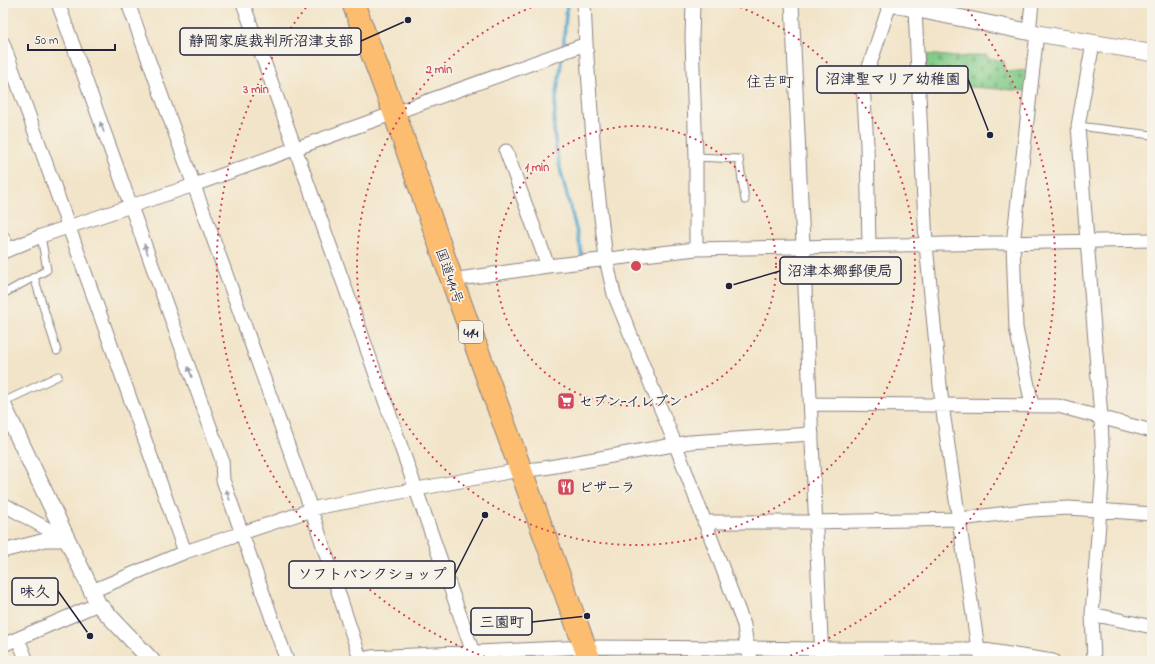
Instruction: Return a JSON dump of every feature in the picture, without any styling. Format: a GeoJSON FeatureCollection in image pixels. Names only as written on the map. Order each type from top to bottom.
{"type":"FeatureCollection","features":[{"type":"Feature","properties":{"kind":"highway","name":"国道414号"},"geometry":{"type":"LineString","coordinates":[[353,3],[394,112],[452,280],[587,654]]}},
{"type":"Feature","properties":{"kind":"street"},"geometry":{"type":"LineString","coordinates":[[58,3],[222,460],[223,480],[287,661]]}},
{"type":"Feature","properties":{"kind":"street"},"geometry":{"type":"LineString","coordinates":[[128,3],[311,509],[359,660],[747,648],[822,655],[978,649],[1053,661]]}},
{"type":"Feature","properties":{"kind":"street"},"geometry":{"type":"LineString","coordinates":[[243,3],[474,656]]}},
{"type":"Feature","properties":{"kind":"street"},"geometry":{"type":"LineString","coordinates":[[584,3],[594,151],[606,259],[614,294],[676,446],[744,625],[747,648],[752,661]]}},
{"type":"Feature","properties":{"kind":"street"},"geometry":{"type":"LineString","coordinates":[[693,3],[692,39],[696,157],[696,249]]}},
{"type":"Feature","properties":{"kind":"street"},"geometry":{"type":"LineString","coordinates":[[792,3],[822,655]]}},
{"type":"Feature","properties":{"kind":"street"},"geometry":{"type":"LineString","coordinates":[[869,246],[867,144],[863,85],[888,3],[916,6],[1033,33],[1152,53]]}},
{"type":"Feature","properties":{"kind":"street"},"geometry":{"type":"LineString","coordinates":[[1032,3],[1033,33],[1013,244],[1016,328],[1032,405]]}},
{"type":"Feature","properties":{"kind":"street"},"geometry":{"type":"LineString","coordinates":[[916,6],[926,245],[938,348],[942,405],[978,649],[984,661]]}},
{"type":"Feature","properties":{"kind":"street"},"geometry":{"type":"LineString","coordinates":[[1093,43],[1078,126],[1086,243],[1101,417],[1103,470],[1092,614],[1094,661]]}},
{"type":"Feature","properties":{"kind":"street"},"geometry":{"type":"LineString","coordinates":[[5,247],[131,207],[194,185],[586,44]]}},
{"type":"Feature","properties":{"kind":"street"},"geometry":{"type":"LineString","coordinates":[[4,51],[185,552]]}},
{"type":"Feature","properties":{"kind":"street"},"geometry":{"type":"LineString","coordinates":[[506,151],[548,266]]}},
{"type":"Feature","properties":{"kind":"street"},"geometry":{"type":"LineString","coordinates":[[452,280],[548,266],[696,249],[1086,243],[1152,240]]}},
{"type":"Feature","properties":{"kind":"street"},"geometry":{"type":"LineString","coordinates":[[811,404],[1058,406],[1152,431]]}},
{"type":"Feature","properties":{"kind":"street"},"geometry":{"type":"LineString","coordinates":[[3,405],[95,598],[152,661]]}},
{"type":"Feature","properties":{"kind":"street"},"geometry":{"type":"LineString","coordinates":[[3,644],[18,639],[185,552],[311,509],[521,470],[544,468],[676,446],[690,442],[812,434]]}},
{"type":"Feature","properties":{"kind":"street"},"geometry":{"type":"LineString","coordinates":[[3,504],[67,540]]}},
{"type":"Feature","properties":{"kind":"street"},"geometry":{"type":"LineString","coordinates":[[704,522],[960,519],[1032,510],[1069,508],[1152,514]]}},
{"type":"Feature","properties":{"kind":"street"},"geometry":{"type":"LineString","coordinates":[[3,551],[45,540],[67,540]]}},
{"type":"Feature","properties":{"kind":"street"},"geometry":{"type":"LineString","coordinates":[[1092,614],[1152,627]]}},
{"type":"Feature","properties":{"kind":"street"},"geometry":{"type":"LineString","coordinates":[[18,639],[27,661]]}},
{"type":"Feature","properties":{"kind":"lane"},"geometry":{"type":"LineString","coordinates":[[1078,126],[1152,135]]}},
{"type":"Feature","properties":{"kind":"lane"},"geometry":{"type":"LineString","coordinates":[[696,157],[739,158],[745,200]]}},
{"type":"Feature","properties":{"kind":"lane"},"geometry":{"type":"LineString","coordinates":[[3,294],[47,270],[42,236]]}},
{"type":"Feature","properties":{"kind":"lane"},"geometry":{"type":"LineString","coordinates":[[34,277],[57,351]]}},
{"type":"Feature","properties":{"kind":"lane"},"geometry":{"type":"LineString","coordinates":[[3,402],[58,376]]}},
{"type":"Feature","properties":{"kind":"green space"},"geometry":{"type":"Polygon","coordinates":[[[925,54],[956,57],[987,55],[989,58],[1004,61],[1005,72],[1030,70],[1027,91],[956,86],[956,78],[927,70],[925,54]]]}},
{"type":"Feature","properties":{"kind":"waterway"},"geometry":{"type":"LineString","coordinates":[[563,50],[567,3]]}},
{"type":"Feature","properties":{"kind":"waterway"},"geometry":{"type":"LineString","coordinates":[[562,56],[554,129],[562,177],[582,257]]}},
{"type":"Feature","properties":{"kind":"place","name":"静岡家庭裁判所沼津支部"},"geometry":{"type":"Point","coordinates":[408,20]}},
{"type":"Feature","properties":{"kind":"place","name":"沼津聖マリア幼稚園"},"geometry":{"type":"Point","coordinates":[990,135]}},
{"type":"Feature","properties":{"kind":"place","name":"沼津本郷郵便局"},"geometry":{"type":"Point","coordinates":[729,286]}},
{"type":"Feature","properties":{"kind":"place","name":"セブン-イレブン"},"geometry":{"type":"Point","coordinates":[566,401]}},
{"type":"Feature","properties":{"kind":"place","name":"ピザーラ"},"geometry":{"type":"Point","coordinates":[566,487]}},
{"type":"Feature","properties":{"kind":"place","name":"ソフトバンクショップ"},"geometry":{"type":"Point","coordinates":[485,515]}},
{"type":"Feature","properties":{"kind":"place","name":"三園町"},"geometry":{"type":"Point","coordinates":[587,616]}},
{"type":"Feature","properties":{"kind":"place","name":"味久"},"geometry":{"type":"Point","coordinates":[90,636]}},
{"type":"Feature","properties":{"kind":"district","name":"住吉町"},"geometry":{"type":"Point","coordinates":[770,81]}}]}
